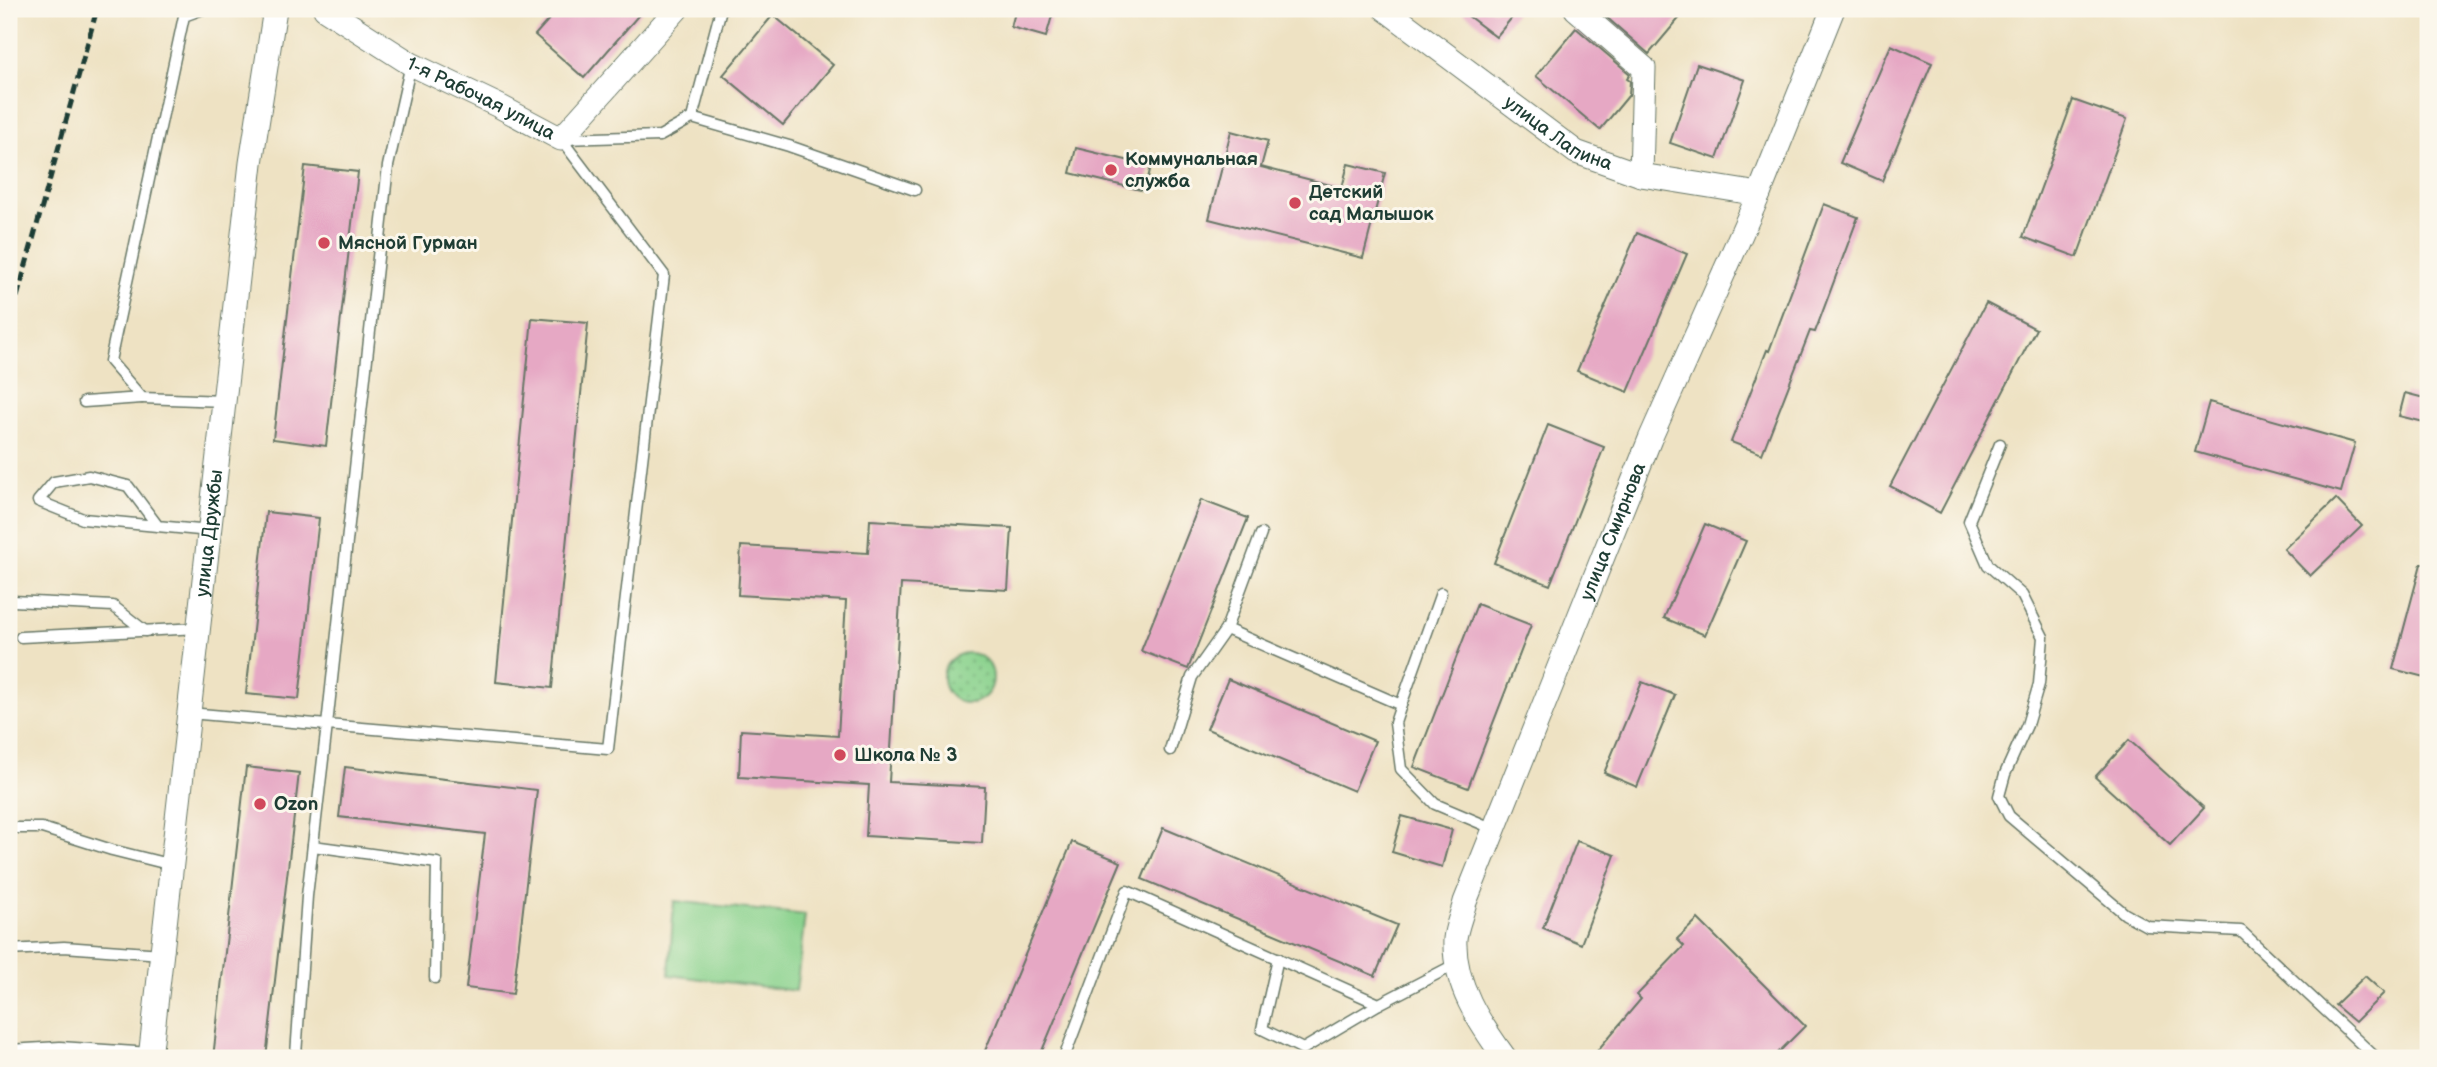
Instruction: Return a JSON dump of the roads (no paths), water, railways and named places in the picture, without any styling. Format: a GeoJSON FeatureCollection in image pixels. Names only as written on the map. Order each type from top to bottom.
{"type":"FeatureCollection","features":[{"type":"Feature","properties":{"kind":"street","name":"улица Дружбы"},"geometry":{"type":"LineString","coordinates":[[151,1056],[251,163],[275,9]]}},
{"type":"Feature","properties":{"kind":"street","name":"1-я Рабочая улица"},"geometry":{"type":"LineString","coordinates":[[325,9],[411,64],[561,139],[677,9]]}},
{"type":"Feature","properties":{"kind":"street","name":"улица Лапина"},"geometry":{"type":"LineString","coordinates":[[1385,9],[1576,152],[1641,175],[1759,194]]}},
{"type":"Feature","properties":{"kind":"street"},"geometry":{"type":"LineString","coordinates":[[1576,9],[1644,68],[1641,175]]}},
{"type":"Feature","properties":{"kind":"street","name":"улица Смирнова"},"geometry":{"type":"LineString","coordinates":[[1505,1058],[1482,1026],[1459,978],[1455,939],[1465,902],[1650,439],[1759,194],[1833,9]]}},
{"type":"Feature","properties":{"kind":"lane"},"geometry":{"type":"LineString","coordinates":[[142,398],[110,361],[184,16],[203,9]]}},
{"type":"Feature","properties":{"kind":"lane"},"geometry":{"type":"LineString","coordinates":[[692,118],[721,9]]}},
{"type":"Feature","properties":{"kind":"lane"},"geometry":{"type":"LineString","coordinates":[[298,1058],[296,1055],[313,846],[388,166],[411,64]]}},
{"type":"Feature","properties":{"kind":"lane"},"geometry":{"type":"LineString","coordinates":[[561,139],[660,136],[692,118],[789,146],[915,190]]}},
{"type":"Feature","properties":{"kind":"lane"},"geometry":{"type":"LineString","coordinates":[[189,713],[608,750],[664,275],[561,139]]}},
{"type":"Feature","properties":{"kind":"lane"},"geometry":{"type":"LineString","coordinates":[[84,402],[142,398],[224,401]]}},
{"type":"Feature","properties":{"kind":"lane"},"geometry":{"type":"LineString","coordinates":[[2000,444],[1969,521],[1988,565],[2022,595],[2042,637],[2039,684],[2027,725],[1999,796],[2009,816],[2125,914],[2147,926],[2241,930],[2376,1058]]}},
{"type":"Feature","properties":{"kind":"lane"},"geometry":{"type":"LineString","coordinates":[[157,526],[128,486],[89,476],[54,482],[38,501],[83,519],[157,526],[210,531]]}},
{"type":"Feature","properties":{"kind":"lane"},"geometry":{"type":"LineString","coordinates":[[1170,750],[1192,677],[1226,629],[1261,534]]}},
{"type":"Feature","properties":{"kind":"lane"},"geometry":{"type":"LineString","coordinates":[[1441,593],[1395,723],[1401,769],[1435,804],[1494,829]]}},
{"type":"Feature","properties":{"kind":"lane"},"geometry":{"type":"LineString","coordinates":[[13,601],[113,606],[145,631]]}},
{"type":"Feature","properties":{"kind":"lane"},"geometry":{"type":"LineString","coordinates":[[21,637],[199,628]]}},
{"type":"Feature","properties":{"kind":"lane"},"geometry":{"type":"LineString","coordinates":[[1226,629],[1401,705]]}},
{"type":"Feature","properties":{"kind":"lane"},"geometry":{"type":"LineString","coordinates":[[9,828],[42,828],[112,850],[172,864]]}},
{"type":"Feature","properties":{"kind":"lane"},"geometry":{"type":"LineString","coordinates":[[313,846],[437,863],[435,978]]}},
{"type":"Feature","properties":{"kind":"lane"},"geometry":{"type":"LineString","coordinates":[[1063,1058],[1127,891],[1379,1003]]}},
{"type":"Feature","properties":{"kind":"lane"},"geometry":{"type":"LineString","coordinates":[[9,950],[64,947],[162,954]]}},
{"type":"Feature","properties":{"kind":"lane"},"geometry":{"type":"LineString","coordinates":[[1278,958],[1262,1029],[1303,1049],[1379,1003],[1458,963]]}},
{"type":"Feature","properties":{"kind":"lane"},"geometry":{"type":"LineString","coordinates":[[9,1050],[60,1047],[151,1056]]}},
{"type":"Feature","properties":{"kind":"railway"},"geometry":{"type":"LineString","coordinates":[[9,326],[97,9]]}},
{"type":"Feature","properties":{"kind":"place","name":"Коммунальная служба"},"geometry":{"type":"Point","coordinates":[1111,170]}},
{"type":"Feature","properties":{"kind":"place","name":"Детский сад Малышок"},"geometry":{"type":"Point","coordinates":[1295,203]}},
{"type":"Feature","properties":{"kind":"place","name":"Мясной Гурман"},"geometry":{"type":"Point","coordinates":[324,243]}},
{"type":"Feature","properties":{"kind":"place","name":"Школа № 3"},"geometry":{"type":"Point","coordinates":[840,755]}},
{"type":"Feature","properties":{"kind":"place","name":"Ozon"},"geometry":{"type":"Point","coordinates":[260,804]}}]}
